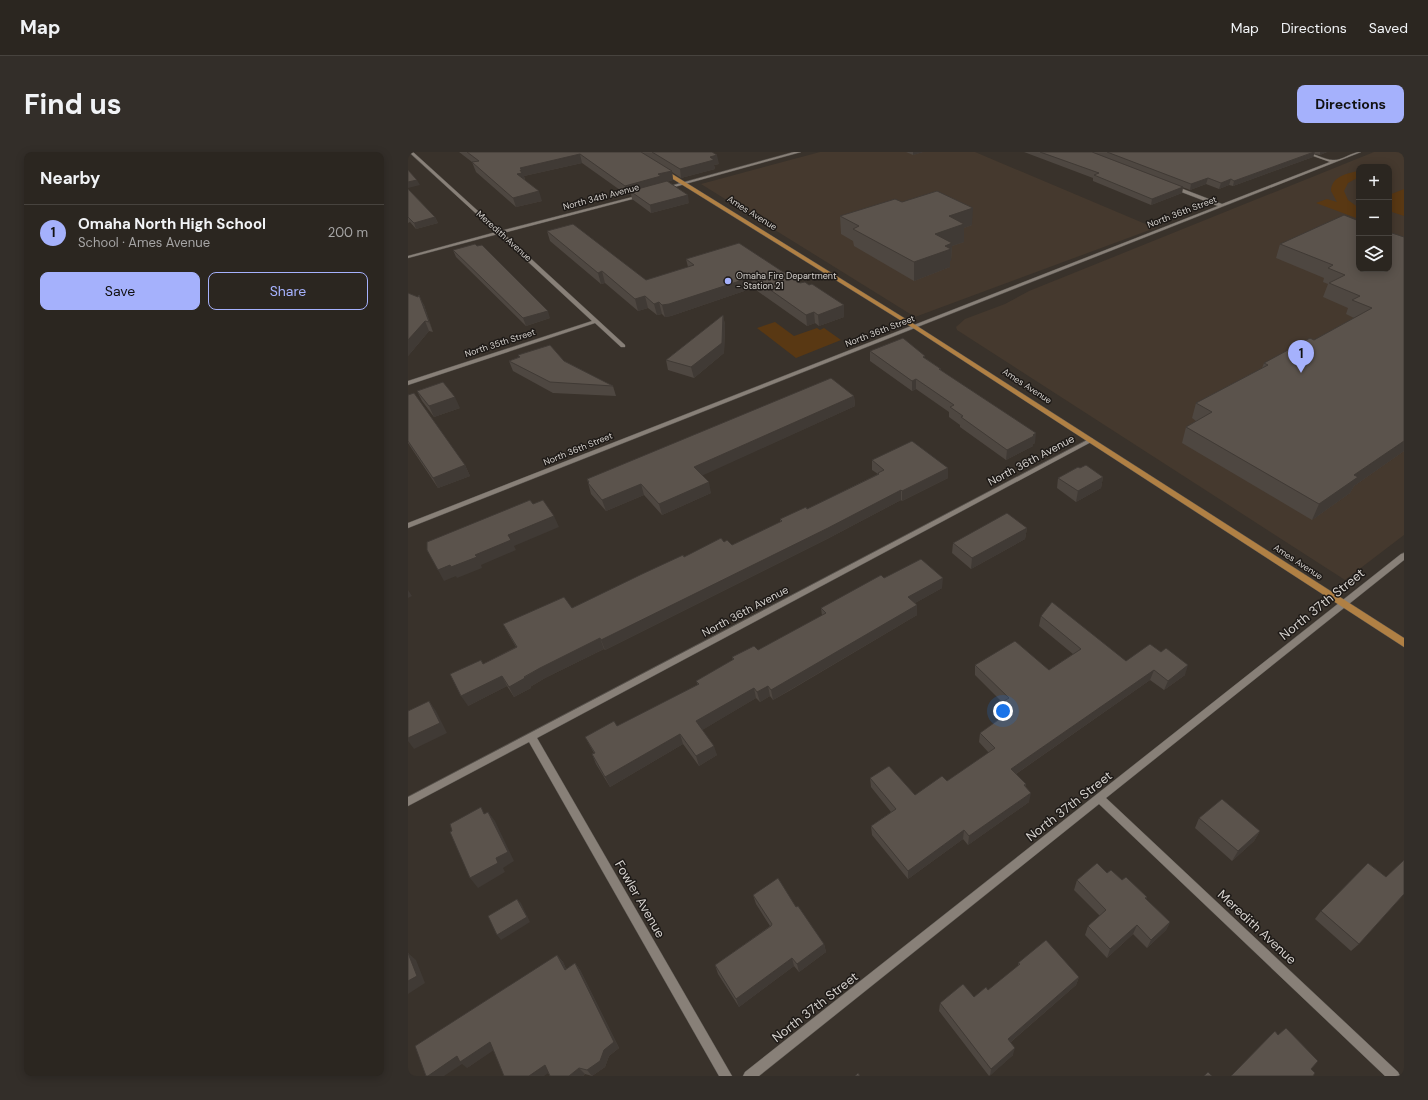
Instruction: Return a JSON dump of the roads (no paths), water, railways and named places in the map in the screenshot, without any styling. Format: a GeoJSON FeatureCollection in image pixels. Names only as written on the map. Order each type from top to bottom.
{"type":"FeatureCollection","features":[{"type":"Feature","properties":{"kind":"main road","name":"Ames Avenue"},"geometry":{"type":"LineString","coordinates":[[658,168],[915,327],[1404,643]]}},
{"type":"Feature","properties":{"kind":"street","name":"Meredith Avenue"},"geometry":{"type":"LineString","coordinates":[[411,152],[623,346]]}},
{"type":"Feature","properties":{"kind":"street","name":"North 34th Avenue"},"geometry":{"type":"LineString","coordinates":[[656,191],[799,152]]}},
{"type":"Feature","properties":{"kind":"street"},"geometry":{"type":"LineString","coordinates":[[1304,152],[1334,162]]}},
{"type":"Feature","properties":{"kind":"street","name":"North 36th Street"},"geometry":{"type":"LineString","coordinates":[[408,526],[1359,152]]}},
{"type":"Feature","properties":{"kind":"street"},"geometry":{"type":"LineString","coordinates":[[1171,186],[1222,206]]}},
{"type":"Feature","properties":{"kind":"street","name":"North 34th Avenue"},"geometry":{"type":"LineString","coordinates":[[408,257],[648,193]]}},
{"type":"Feature","properties":{"kind":"street","name":"North 35th Street"},"geometry":{"type":"LineString","coordinates":[[408,383],[597,321]]}},
{"type":"Feature","properties":{"kind":"street","name":"North 36th Avenue"},"geometry":{"type":"LineString","coordinates":[[408,802],[1092,440]]}},
{"type":"Feature","properties":{"kind":"street","name":"North 37th Street"},"geometry":{"type":"LineString","coordinates":[[749,1076],[1404,556]]}},
{"type":"Feature","properties":{"kind":"street","name":"Fowler Avenue"},"geometry":{"type":"LineString","coordinates":[[531,737],[726,1076]]}},
{"type":"Feature","properties":{"kind":"street","name":"Meredith Avenue"},"geometry":{"type":"LineString","coordinates":[[1100,798],[1394,1076]]}},
{"type":"Feature","properties":{"kind":"place","name":"Omaha Fire Department - Station 21"},"geometry":{"type":"Point","coordinates":[728,281]}},
{"type":"Feature","properties":{"kind":"place","name":"Omaha North High School"},"geometry":{"type":"Point","coordinates":[1301,373]}}]}
